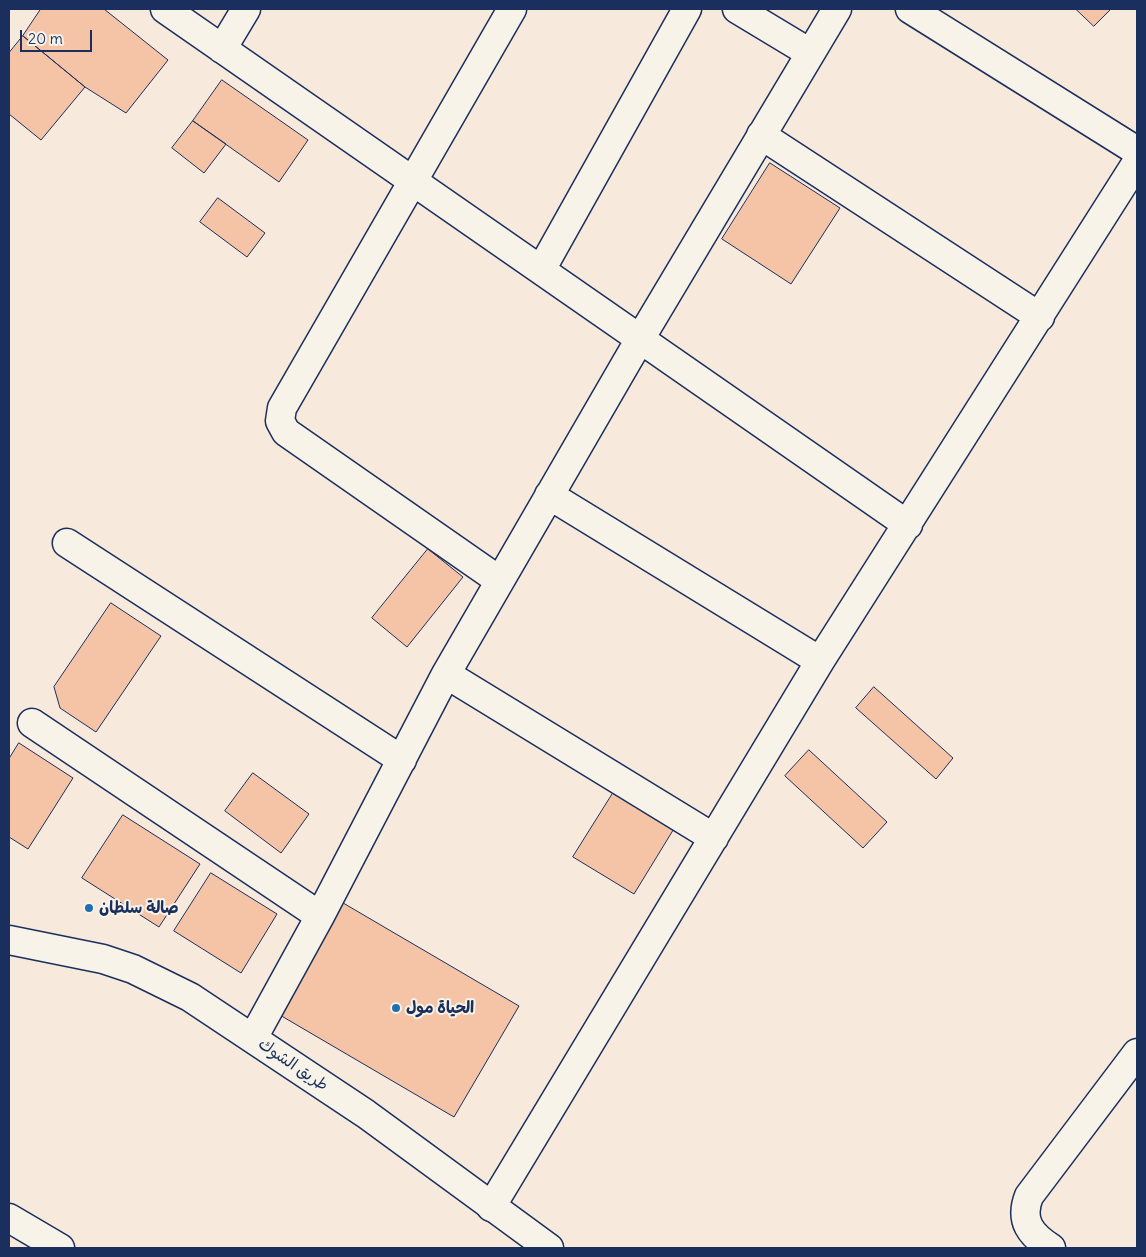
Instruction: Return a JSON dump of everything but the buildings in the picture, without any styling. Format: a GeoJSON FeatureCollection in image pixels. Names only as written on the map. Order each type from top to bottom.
{"type":"FeatureCollection","features":[{"type":"Feature","properties":{"kind":"street"},"geometry":{"type":"LineString","coordinates":[[165,9],[908,525]]}},
{"type":"Feature","properties":{"kind":"street"},"geometry":{"type":"LineString","coordinates":[[222,49],[246,9]]}},
{"type":"Feature","properties":{"kind":"street"},"geometry":{"type":"LineString","coordinates":[[500,581],[286,432],[280,421],[282,408],[512,9]]}},
{"type":"Feature","properties":{"kind":"street"},"geometry":{"type":"LineString","coordinates":[[541,270],[687,9]]}},
{"type":"Feature","properties":{"kind":"street"},"geometry":{"type":"LineString","coordinates":[[737,9],[810,53]]}},
{"type":"Feature","properties":{"kind":"street"},"geometry":{"type":"LineString","coordinates":[[253,1038],[320,916],[446,674],[640,339],[837,9]]}},
{"type":"Feature","properties":{"kind":"street"},"geometry":{"type":"LineString","coordinates":[[910,9],[1137,151]]}},
{"type":"Feature","properties":{"kind":"street"},"geometry":{"type":"LineString","coordinates":[[761,135],[1040,317]]}},
{"type":"Feature","properties":{"kind":"street"},"geometry":{"type":"LineString","coordinates":[[491,1207],[820,661],[1137,162]]}},
{"type":"Feature","properties":{"kind":"street"},"geometry":{"type":"LineString","coordinates":[[549,495],[820,661]]}},
{"type":"Feature","properties":{"kind":"street"},"geometry":{"type":"LineString","coordinates":[[67,543],[402,760]]}},
{"type":"Feature","properties":{"kind":"street"},"geometry":{"type":"LineString","coordinates":[[446,674],[714,838]]}},
{"type":"Feature","properties":{"kind":"street"},"geometry":{"type":"LineString","coordinates":[[32,723],[320,916]]}},
{"type":"Feature","properties":{"kind":"street","name":"طريق الشوك"},"geometry":{"type":"LineString","coordinates":[[9,940],[74,952],[134,969],[190,997],[366,1114],[548,1248]]}},
{"type":"Feature","properties":{"kind":"street"},"geometry":{"type":"LineString","coordinates":[[1051,1248],[1034,1236],[1026,1221],[1026,1204],[1029,1196],[1137,1053]]}},
{"type":"Feature","properties":{"kind":"street"},"geometry":{"type":"LineString","coordinates":[[9,1218],[60,1248]]}},
{"type":"Feature","properties":{"kind":"place","name":"صالة سلطان"},"geometry":{"type":"Point","coordinates":[89,908]}},
{"type":"Feature","properties":{"kind":"place","name":"الحياة مول"},"geometry":{"type":"Point","coordinates":[396,1008]}}]}
